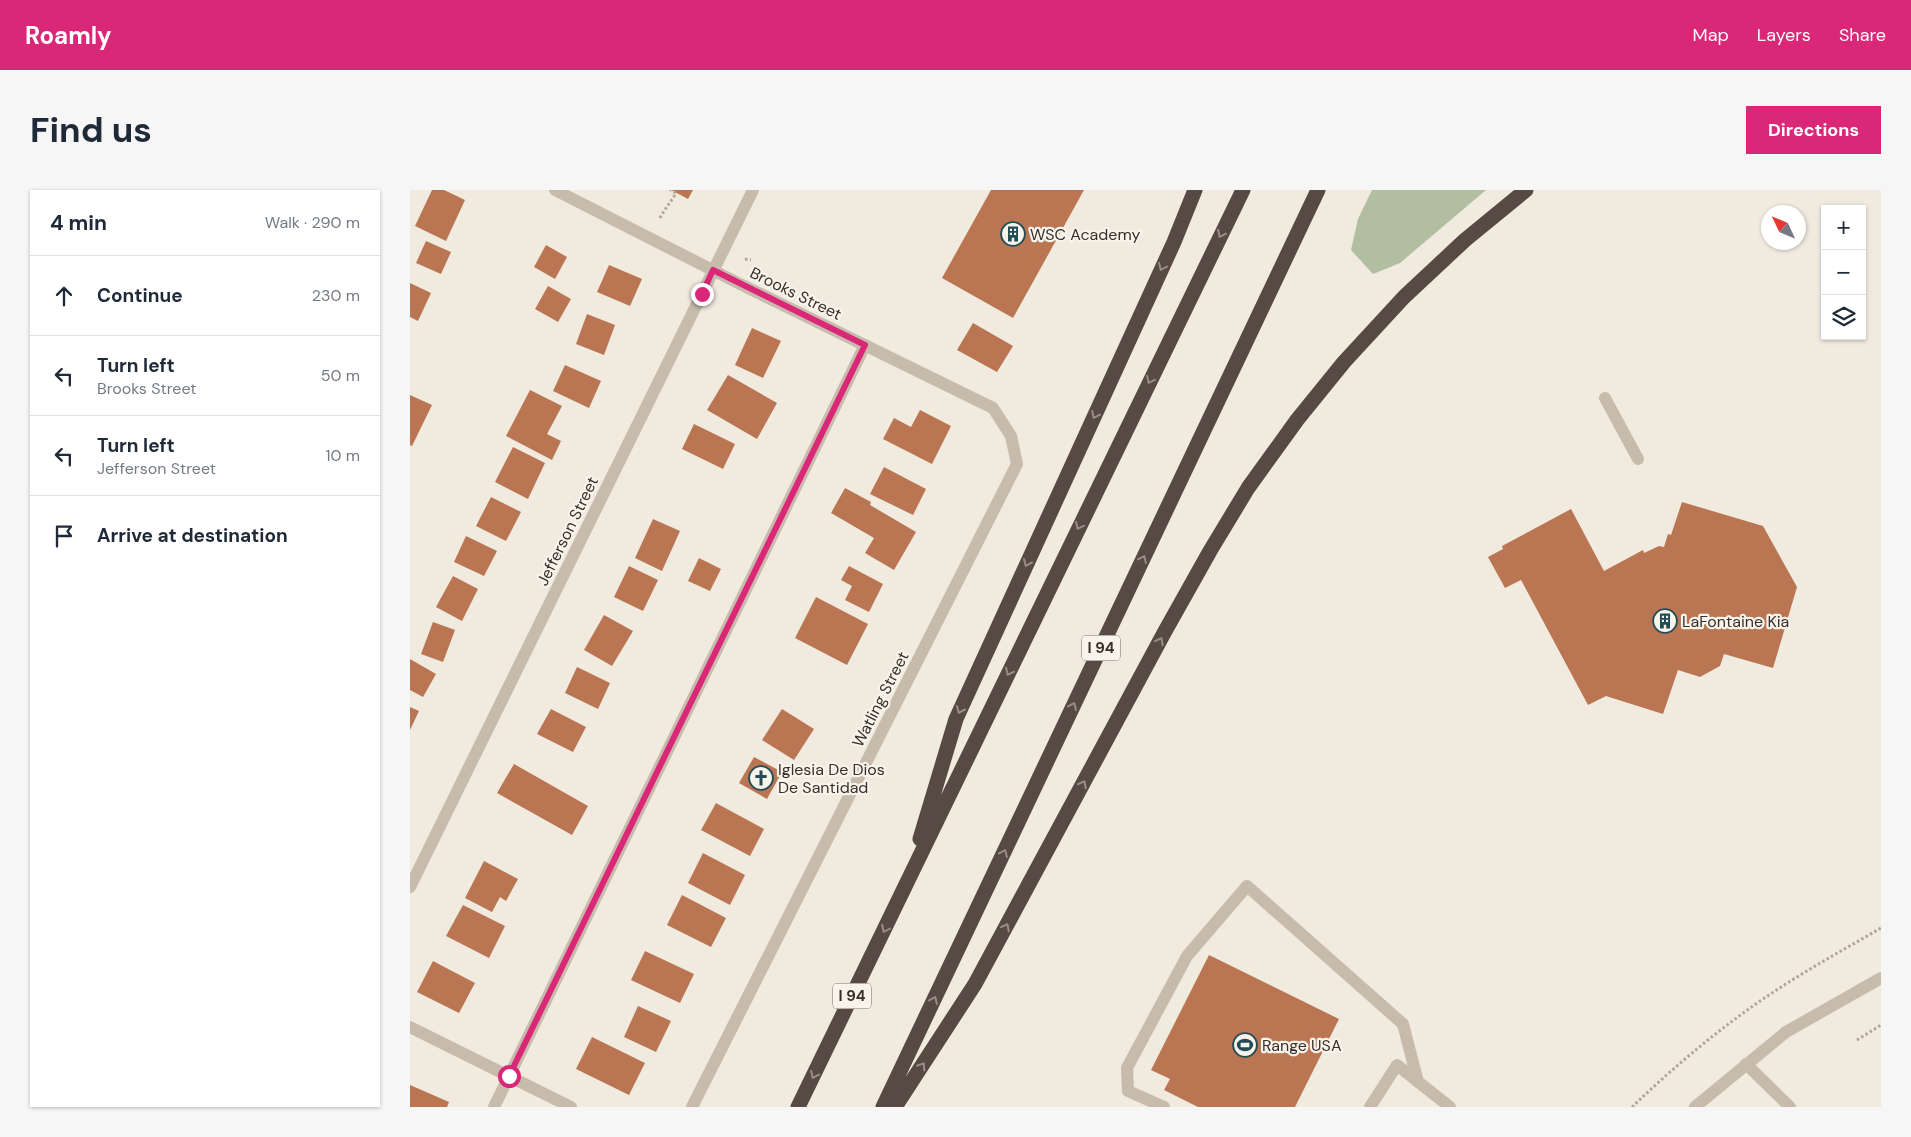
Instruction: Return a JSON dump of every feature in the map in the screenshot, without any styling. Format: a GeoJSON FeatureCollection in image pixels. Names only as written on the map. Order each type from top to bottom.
{"type":"FeatureCollection","features":[{"type":"Feature","properties":{"kind":"highway"},"geometry":{"type":"LineString","coordinates":[[906,885],[956,719],[1174,242],[1195,190]]}},
{"type":"Feature","properties":{"kind":"highway","name":"I 94"},"geometry":{"type":"LineString","coordinates":[[798,1107],[1243,190]]}},
{"type":"Feature","properties":{"kind":"highway","name":"I 94"},"geometry":{"type":"LineString","coordinates":[[883,1107],[1318,190]]}},
{"type":"Feature","properties":{"kind":"highway"},"geometry":{"type":"LineString","coordinates":[[895,1107],[975,984],[1164,633],[1248,488],[1297,420],[1344,362],[1404,297],[1465,240],[1526,190]]}},
{"type":"Feature","properties":{"kind":"street","name":"Brooks Street"},"geometry":{"type":"LineString","coordinates":[[555,190],[993,408],[1011,436]]}},
{"type":"Feature","properties":{"kind":"street","name":"Jefferson Street"},"geometry":{"type":"LineString","coordinates":[[410,887],[753,190]]}},
{"type":"Feature","properties":{"kind":"street"},"geometry":{"type":"LineString","coordinates":[[494,1107],[865,345]]}},
{"type":"Feature","properties":{"kind":"street"},"geometry":{"type":"LineString","coordinates":[[1605,398],[1638,459]]}},
{"type":"Feature","properties":{"kind":"street","name":"Watling Street"},"geometry":{"type":"LineString","coordinates":[[692,1107],[1018,464],[1011,436]]}},
{"type":"Feature","properties":{"kind":"street"},"geometry":{"type":"LineString","coordinates":[[1158,1106],[1128,1090],[1127,1068],[1187,956],[1247,886],[1403,1024],[1418,1082]]}},
{"type":"Feature","properties":{"kind":"street"},"geometry":{"type":"LineString","coordinates":[[1695,1107],[1786,1032],[1881,978]]}},
{"type":"Feature","properties":{"kind":"street"},"geometry":{"type":"LineString","coordinates":[[410,1027],[571,1107]]}},
{"type":"Feature","properties":{"kind":"street"},"geometry":{"type":"LineString","coordinates":[[1746,1064],[1790,1107]]}},
{"type":"Feature","properties":{"kind":"street"},"geometry":{"type":"LineString","coordinates":[[1370,1107],[1397,1065],[1450,1107]]}},
{"type":"Feature","properties":{"kind":"path"},"geometry":{"type":"LineString","coordinates":[[660,218],[676,193],[670,190]]}},
{"type":"Feature","properties":{"kind":"path"},"geometry":{"type":"LineString","coordinates":[[745,259],[751,260]]}},
{"type":"Feature","properties":{"kind":"path"},"geometry":{"type":"LineString","coordinates":[[1632,1107],[1665,1075],[1745,1011],[1788,982],[1881,928]]}},
{"type":"Feature","properties":{"kind":"path"},"geometry":{"type":"LineString","coordinates":[[1857,1040],[1881,1025]]}},
{"type":"Feature","properties":{"kind":"green space"},"geometry":{"type":"Polygon","coordinates":[[[1372,190],[1486,190],[1400,263],[1373,274],[1351,250],[1358,219],[1372,190]]]}},
{"type":"Feature","properties":{"kind":"building"},"geometry":{"type":"Polygon","coordinates":[[[432,190],[444,190],[465,200],[446,241],[415,226],[432,190]]]}},
{"type":"Feature","properties":{"kind":"building"},"geometry":{"type":"Polygon","coordinates":[[[671,190],[693,190],[688,199],[671,190]]]}},
{"type":"Feature","properties":{"kind":"building","name":"WSC Academy"},"geometry":{"type":"Polygon","coordinates":[[[991,190],[1084,190],[1013,318],[942,278],[991,190]]]}},
{"type":"Feature","properties":{"kind":"building"},"geometry":{"type":"Polygon","coordinates":[[[426,241],[451,252],[441,274],[416,263],[426,241]]]}},
{"type":"Feature","properties":{"kind":"building"},"geometry":{"type":"Polygon","coordinates":[[[546,245],[567,257],[555,279],[534,267],[546,245]]]}},
{"type":"Feature","properties":{"kind":"building"},"geometry":{"type":"Polygon","coordinates":[[[609,265],[642,279],[630,306],[597,292],[609,265]]]}},
{"type":"Feature","properties":{"kind":"building"},"geometry":{"type":"Polygon","coordinates":[[[410,283],[431,293],[418,321],[410,317],[410,283]]]}},
{"type":"Feature","properties":{"kind":"building"},"geometry":{"type":"Polygon","coordinates":[[[548,286],[571,299],[558,322],[535,309],[548,286]]]}},
{"type":"Feature","properties":{"kind":"building"},"geometry":{"type":"Polygon","coordinates":[[[587,314],[615,325],[604,355],[576,344],[587,314]]]}},
{"type":"Feature","properties":{"kind":"building"},"geometry":{"type":"Polygon","coordinates":[[[973,323],[1013,346],[997,372],[957,350],[973,323]]]}},
{"type":"Feature","properties":{"kind":"building"},"geometry":{"type":"Polygon","coordinates":[[[752,328],[781,341],[763,378],[735,365],[752,328]]]}},
{"type":"Feature","properties":{"kind":"building"},"geometry":{"type":"Polygon","coordinates":[[[565,365],[601,381],[589,408],[553,391],[565,365]]]}},
{"type":"Feature","properties":{"kind":"building"},"geometry":{"type":"Polygon","coordinates":[[[728,375],[777,403],[757,439],[707,410],[728,375]]]}},
{"type":"Feature","properties":{"kind":"building"},"geometry":{"type":"Polygon","coordinates":[[[530,390],[562,406],[547,434],[561,441],[552,460],[506,436],[530,390]]]}},
{"type":"Feature","properties":{"kind":"building"},"geometry":{"type":"Polygon","coordinates":[[[410,395],[432,405],[412,446],[410,445],[410,395]]]}},
{"type":"Feature","properties":{"kind":"building"},"geometry":{"type":"Polygon","coordinates":[[[920,410],[951,426],[932,464],[883,439],[894,418],[911,427],[920,410]]]}},
{"type":"Feature","properties":{"kind":"building"},"geometry":{"type":"Polygon","coordinates":[[[694,424],[735,444],[723,469],[682,449],[694,424]]]}},
{"type":"Feature","properties":{"kind":"building"},"geometry":{"type":"Polygon","coordinates":[[[513,447],[545,463],[528,499],[495,482],[513,447]]]}},
{"type":"Feature","properties":{"kind":"building"},"geometry":{"type":"Polygon","coordinates":[[[884,467],[926,489],[913,515],[870,494],[884,467]]]}},
{"type":"Feature","properties":{"kind":"building"},"geometry":{"type":"Polygon","coordinates":[[[845,488],[871,502],[870,505],[916,532],[894,570],[865,553],[874,538],[831,513],[845,488]]]}},
{"type":"Feature","properties":{"kind":"building"},"geometry":{"type":"Polygon","coordinates":[[[491,497],[521,512],[506,541],[476,526],[491,497]]]}},
{"type":"Feature","properties":{"kind":"building","name":"LaFontaine Kia"},"geometry":{"type":"Polygon","coordinates":[[[1682,502],[1763,526],[1797,587],[1773,668],[1724,654],[1720,666],[1700,677],[1678,670],[1663,714],[1606,696],[1588,705],[1521,580],[1505,588],[1488,557],[1503,549],[1502,546],[1571,509],[1604,571],[1643,550],[1644,553],[1659,546],[1664,547],[1668,534],[1671,535],[1682,502]]]}},
{"type":"Feature","properties":{"kind":"building"},"geometry":{"type":"Polygon","coordinates":[[[653,519],[680,531],[662,571],[635,558],[653,519]]]}},
{"type":"Feature","properties":{"kind":"building"},"geometry":{"type":"Polygon","coordinates":[[[466,536],[497,551],[484,576],[454,562],[466,536]]]}},
{"type":"Feature","properties":{"kind":"building"},"geometry":{"type":"Polygon","coordinates":[[[699,558],[721,569],[710,591],[688,581],[699,558]]]}},
{"type":"Feature","properties":{"kind":"building"},"geometry":{"type":"Polygon","coordinates":[[[629,566],[658,580],[643,611],[614,597],[629,566]]]}},
{"type":"Feature","properties":{"kind":"building"},"geometry":{"type":"Polygon","coordinates":[[[849,566],[883,584],[869,612],[845,600],[852,586],[841,580],[849,566]]]}},
{"type":"Feature","properties":{"kind":"building"},"geometry":{"type":"Polygon","coordinates":[[[453,576],[478,589],[462,621],[436,607],[453,576]]]}},
{"type":"Feature","properties":{"kind":"building"},"geometry":{"type":"Polygon","coordinates":[[[816,597],[868,624],[847,665],[795,638],[816,597]]]}},
{"type":"Feature","properties":{"kind":"building"},"geometry":{"type":"Polygon","coordinates":[[[604,615],[633,631],[612,666],[584,650],[604,615]]]}},
{"type":"Feature","properties":{"kind":"building"},"geometry":{"type":"Polygon","coordinates":[[[433,622],[455,630],[443,662],[421,654],[433,622]]]}},
{"type":"Feature","properties":{"kind":"building"},"geometry":{"type":"Polygon","coordinates":[[[410,659],[436,674],[423,697],[410,690],[410,659]]]}},
{"type":"Feature","properties":{"kind":"building"},"geometry":{"type":"Polygon","coordinates":[[[577,667],[610,683],[598,709],[565,693],[577,667]]]}},
{"type":"Feature","properties":{"kind":"building"},"geometry":{"type":"Polygon","coordinates":[[[410,707],[419,711],[410,730],[410,707]]]}},
{"type":"Feature","properties":{"kind":"building"},"geometry":{"type":"Polygon","coordinates":[[[551,709],[586,727],[573,752],[537,734],[551,709]]]}},
{"type":"Feature","properties":{"kind":"building"},"geometry":{"type":"Polygon","coordinates":[[[782,709],[814,729],[794,760],[762,740],[782,709]]]}},
{"type":"Feature","properties":{"kind":"building","name":"Iglesia De Dios De Santidad"},"geometry":{"type":"Polygon","coordinates":[[[754,757],[782,772],[767,799],[739,783],[754,757]]]}},
{"type":"Feature","properties":{"kind":"building"},"geometry":{"type":"Polygon","coordinates":[[[514,764],[588,806],[572,835],[497,793],[514,764]]]}},
{"type":"Feature","properties":{"kind":"building"},"geometry":{"type":"Polygon","coordinates":[[[716,803],[764,829],[750,856],[701,830],[716,803]]]}},
{"type":"Feature","properties":{"kind":"building"},"geometry":{"type":"Polygon","coordinates":[[[703,853],[745,875],[730,905],[688,883],[703,853]]]}},
{"type":"Feature","properties":{"kind":"building"},"geometry":{"type":"Polygon","coordinates":[[[484,861],[518,879],[506,901],[500,897],[492,912],[465,898],[484,861]]]}},
{"type":"Feature","properties":{"kind":"building"},"geometry":{"type":"Polygon","coordinates":[[[682,895],[726,918],[711,947],[667,925],[682,895]]]}},
{"type":"Feature","properties":{"kind":"building"},"geometry":{"type":"Polygon","coordinates":[[[463,905],[505,926],[489,958],[446,936],[463,905]]]}},
{"type":"Feature","properties":{"kind":"building"},"geometry":{"type":"Polygon","coordinates":[[[645,951],[694,974],[680,1003],[631,980],[645,951]]]}},
{"type":"Feature","properties":{"kind":"building","name":"Range USA"},"geometry":{"type":"Polygon","coordinates":[[[1209,955],[1339,1019],[1295,1107],[1198,1107],[1164,1090],[1170,1079],[1151,1070],[1209,955]]]}},
{"type":"Feature","properties":{"kind":"building"},"geometry":{"type":"Polygon","coordinates":[[[433,961],[475,983],[459,1013],[417,992],[433,961]]]}},
{"type":"Feature","properties":{"kind":"building"},"geometry":{"type":"Polygon","coordinates":[[[638,1006],[671,1021],[656,1052],[624,1037],[638,1006]]]}},
{"type":"Feature","properties":{"kind":"building"},"geometry":{"type":"Polygon","coordinates":[[[592,1037],[645,1063],[629,1095],[576,1069],[592,1037]]]}},
{"type":"Feature","properties":{"kind":"building"},"geometry":{"type":"Polygon","coordinates":[[[410,1085],[449,1102],[447,1107],[410,1107],[410,1085]]]}},
{"type":"Feature","properties":{"kind":"place","name":"WSC Academy"},"geometry":{"type":"Point","coordinates":[1013,234]}},
{"type":"Feature","properties":{"kind":"place","name":"LaFontaine Kia"},"geometry":{"type":"Point","coordinates":[1665,621]}},
{"type":"Feature","properties":{"kind":"place","name":"Iglesia De Dios De Santidad"},"geometry":{"type":"Point","coordinates":[761,778]}},
{"type":"Feature","properties":{"kind":"place","name":"Range USA"},"geometry":{"type":"Point","coordinates":[1245,1045]}},
{"type":"Feature","properties":{"kind":"route"},"geometry":{"type":"LineString","coordinates":[[509,1076],[865,345],[713,270],[702,294]]}}]}
